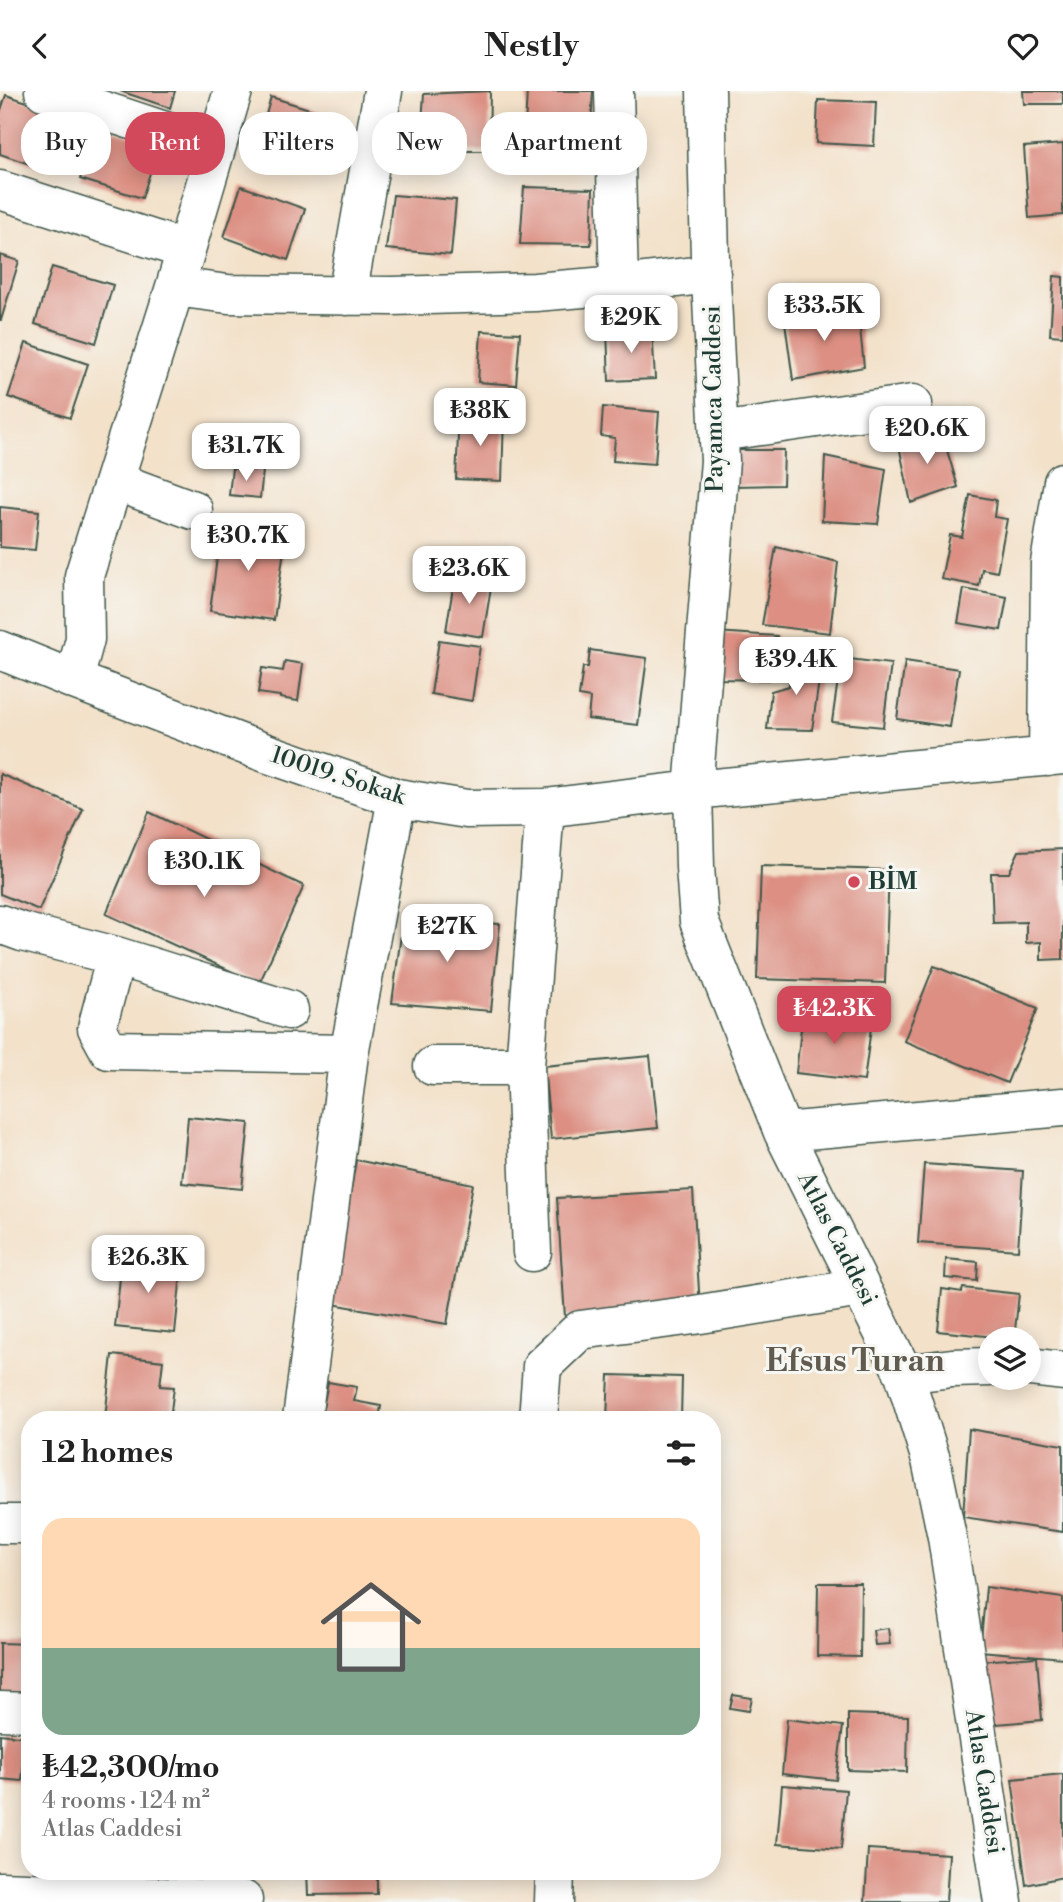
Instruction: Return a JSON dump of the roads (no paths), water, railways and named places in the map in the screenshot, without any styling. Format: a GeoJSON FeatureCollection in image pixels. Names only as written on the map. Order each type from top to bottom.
{"type":"FeatureCollection","features":[{"type":"Feature","properties":{"kind":"street"},"geometry":{"type":"LineString","coordinates":[[44,91],[125,118]]}},
{"type":"Feature","properties":{"kind":"street"},"geometry":{"type":"LineString","coordinates":[[225,118],[233,91]]}},
{"type":"Feature","properties":{"kind":"street"},"geometry":{"type":"LineString","coordinates":[[346,296],[383,91]]}},
{"type":"Feature","properties":{"kind":"street"},"geometry":{"type":"LineString","coordinates":[[614,91],[619,285]]}},
{"type":"Feature","properties":{"kind":"street","name":"Payamca Caddesi"},"geometry":{"type":"LineString","coordinates":[[693,790],[720,461],[706,91]]}},
{"type":"Feature","properties":{"kind":"street"},"geometry":{"type":"LineString","coordinates":[[74,680],[85,639],[84,576],[208,175]]}},
{"type":"Feature","properties":{"kind":"street"},"geometry":{"type":"LineString","coordinates":[[0,190],[186,250]]}},
{"type":"Feature","properties":{"kind":"street"},"geometry":{"type":"LineString","coordinates":[[175,287],[228,294],[392,296],[535,292],[711,274]]}},
{"type":"Feature","properties":{"kind":"street"},"geometry":{"type":"LineString","coordinates":[[719,432],[913,404]]}},
{"type":"Feature","properties":{"kind":"street"},"geometry":{"type":"LineString","coordinates":[[115,481],[193,510]]}},
{"type":"Feature","properties":{"kind":"street"},"geometry":{"type":"LineString","coordinates":[[1055,756],[1050,563],[1063,482]]}},
{"type":"Feature","properties":{"kind":"street","name":"10019. Sokak"},"geometry":{"type":"LineString","coordinates":[[0,650],[266,753],[397,798],[467,809],[545,808],[693,790],[1055,756]]}},
{"type":"Feature","properties":{"kind":"street","name":"Atlas Caddesi"},"geometry":{"type":"LineString","coordinates":[[693,790],[699,921],[783,1132],[904,1374],[930,1460],[947,1537],[1003,1902]]}},
{"type":"Feature","properties":{"kind":"street"},"geometry":{"type":"LineString","coordinates":[[303,1411],[349,1054],[397,798]]}},
{"type":"Feature","properties":{"kind":"street"},"geometry":{"type":"LineString","coordinates":[[532,1252],[525,1066],[545,808]]}},
{"type":"Feature","properties":{"kind":"street"},"geometry":{"type":"LineString","coordinates":[[0,924],[116,956],[289,1010]]}},
{"type":"Feature","properties":{"kind":"street"},"geometry":{"type":"LineString","coordinates":[[116,956],[97,1028],[109,1050],[349,1054]]}},
{"type":"Feature","properties":{"kind":"street"},"geometry":{"type":"LineString","coordinates":[[433,1066],[525,1066]]}},
{"type":"Feature","properties":{"kind":"street"},"geometry":{"type":"LineString","coordinates":[[783,1132],[1063,1107]]}},
{"type":"Feature","properties":{"kind":"street"},"geometry":{"type":"LineString","coordinates":[[539,1411],[542,1366],[580,1330],[861,1288]]}},
{"type":"Feature","properties":{"kind":"street"},"geometry":{"type":"LineString","coordinates":[[904,1374],[952,1367],[978,1367]]}},
{"type":"Feature","properties":{"kind":"street"},"geometry":{"type":"LineString","coordinates":[[1041,1368],[1063,1371]]}},
{"type":"Feature","properties":{"kind":"street"},"geometry":{"type":"LineString","coordinates":[[0,1524],[21,1524]]}},
{"type":"Feature","properties":{"kind":"street"},"geometry":{"type":"LineString","coordinates":[[0,1711],[21,1712]]}},
{"type":"Feature","properties":{"kind":"street"},"geometry":{"type":"LineString","coordinates":[[554,1902],[555,1880]]}},
{"type":"Feature","properties":{"kind":"street"},"geometry":{"type":"LineString","coordinates":[[0,1891],[244,1891]]}},
{"type":"Feature","properties":{"kind":"place","name":"BİM"},"geometry":{"type":"Point","coordinates":[854,882]}},
{"type":"Feature","properties":{"kind":"district","name":"Efsus Turan"},"geometry":{"type":"Point","coordinates":[855,1361]}}]}
